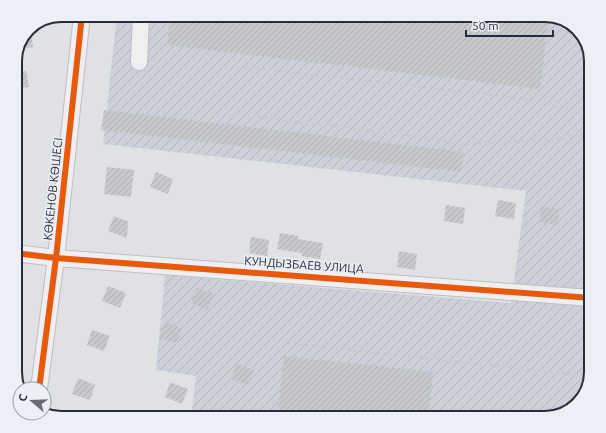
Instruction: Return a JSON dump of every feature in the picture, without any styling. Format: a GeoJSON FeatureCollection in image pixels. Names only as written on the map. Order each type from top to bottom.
{"type":"FeatureCollection","features":[{"type":"Feature","properties":{"kind":"street","name":"КӨКЕНОВ КӨШЕСІ"},"geometry":{"type":"LineString","coordinates":[[40,381],[56,258],[81,22]]}},
{"type":"Feature","properties":{"kind":"street"},"geometry":{"type":"LineString","coordinates":[[139,62],[141,22]]}},
{"type":"Feature","properties":{"kind":"street","name":"КУНДЫЗБАЕВ УЛИЦА"},"geometry":{"type":"LineString","coordinates":[[22,254],[56,258],[584,297]]}},
{"type":"Feature","properties":{"kind":"shaded area"},"geometry":{"type":"Polygon","coordinates":[[[116,22],[550,22],[565,27],[573,33],[580,44],[584,61],[584,377],[580,389],[573,400],[569,403],[558,409],[545,411],[192,411],[196,376],[156,370],[165,275],[511,303],[526,191],[103,144],[116,22]]]}},
{"type":"Feature","properties":{"kind":"building"},"geometry":{"type":"Polygon","coordinates":[[[169,22],[548,22],[540,89],[167,45],[169,22]]]}},
{"type":"Feature","properties":{"kind":"building"},"geometry":{"type":"Polygon","coordinates":[[[31,36],[33,47],[24,48],[31,36]]]}},
{"type":"Feature","properties":{"kind":"building"},"geometry":{"type":"Polygon","coordinates":[[[26,71],[29,87],[22,88],[22,72],[26,71]]]}},
{"type":"Feature","properties":{"kind":"building"},"geometry":{"type":"Polygon","coordinates":[[[104,110],[464,152],[461,172],[101,130],[104,110]]]}},
{"type":"Feature","properties":{"kind":"building"},"geometry":{"type":"Polygon","coordinates":[[[107,167],[134,170],[131,197],[104,194],[107,167]]]}},
{"type":"Feature","properties":{"kind":"building"},"geometry":{"type":"Polygon","coordinates":[[[156,172],[173,179],[168,194],[150,187],[156,172]]]}},
{"type":"Feature","properties":{"kind":"building"},"geometry":{"type":"Polygon","coordinates":[[[498,200],[516,203],[514,219],[495,216],[498,200]]]}},
{"type":"Feature","properties":{"kind":"building"},"geometry":{"type":"Polygon","coordinates":[[[446,205],[465,208],[463,224],[444,221],[446,205]]]}},
{"type":"Feature","properties":{"kind":"building"},"geometry":{"type":"Polygon","coordinates":[[[541,206],[560,209],[557,225],[539,222],[541,206]]]}},
{"type":"Feature","properties":{"kind":"building"},"geometry":{"type":"Polygon","coordinates":[[[114,216],[128,221],[127,238],[108,231],[114,216]]]}},
{"type":"Feature","properties":{"kind":"building"},"geometry":{"type":"Polygon","coordinates":[[[280,233],[298,236],[298,239],[323,243],[320,259],[302,256],[302,253],[277,249],[280,233]]]}},
{"type":"Feature","properties":{"kind":"building"},"geometry":{"type":"Polygon","coordinates":[[[251,237],[269,240],[267,256],[249,253],[251,237]]]}},
{"type":"Feature","properties":{"kind":"building"},"geometry":{"type":"Polygon","coordinates":[[[399,251],[417,254],[415,270],[397,267],[399,251]]]}},
{"type":"Feature","properties":{"kind":"building"},"geometry":{"type":"Polygon","coordinates":[[[108,286],[126,293],[120,308],[102,301],[108,286]]]}},
{"type":"Feature","properties":{"kind":"building"},"geometry":{"type":"Polygon","coordinates":[[[197,288],[214,294],[208,310],[191,303],[197,288]]]}},
{"type":"Feature","properties":{"kind":"building"},"geometry":{"type":"Polygon","coordinates":[[[165,322],[182,328],[177,344],[159,337],[165,322]]]}},
{"type":"Feature","properties":{"kind":"building"},"geometry":{"type":"Polygon","coordinates":[[[92,330],[110,336],[104,351],[87,345],[92,330]]]}},
{"type":"Feature","properties":{"kind":"building"},"geometry":{"type":"Polygon","coordinates":[[[284,356],[433,372],[429,411],[278,411],[284,356]]]}},
{"type":"Feature","properties":{"kind":"building"},"geometry":{"type":"Polygon","coordinates":[[[236,364],[254,370],[248,385],[231,379],[236,364]]]}},
{"type":"Feature","properties":{"kind":"building"},"geometry":{"type":"Polygon","coordinates":[[[78,378],[95,385],[90,400],[72,394],[78,378]]]}},
{"type":"Feature","properties":{"kind":"building"},"geometry":{"type":"Polygon","coordinates":[[[170,382],[188,389],[182,404],[165,397],[170,382]]]}},
{"type":"Feature","properties":{"kind":"railway"},"geometry":{"type":"LineString","coordinates":[[245,67],[544,101],[584,113]]}},
{"type":"Feature","properties":{"kind":"railway"},"geometry":{"type":"LineString","coordinates":[[235,114],[473,144],[542,140],[584,134]]}},
{"type":"Feature","properties":{"kind":"railway"},"geometry":{"type":"LineString","coordinates":[[288,343],[584,375]]}},
{"type":"Feature","properties":{"kind":"cycle path"},"geometry":{"type":"LineString","coordinates":[[40,381],[56,258],[81,22]]}},
{"type":"Feature","properties":{"kind":"cycle path"},"geometry":{"type":"LineString","coordinates":[[22,254],[56,258],[584,297]]}}]}
